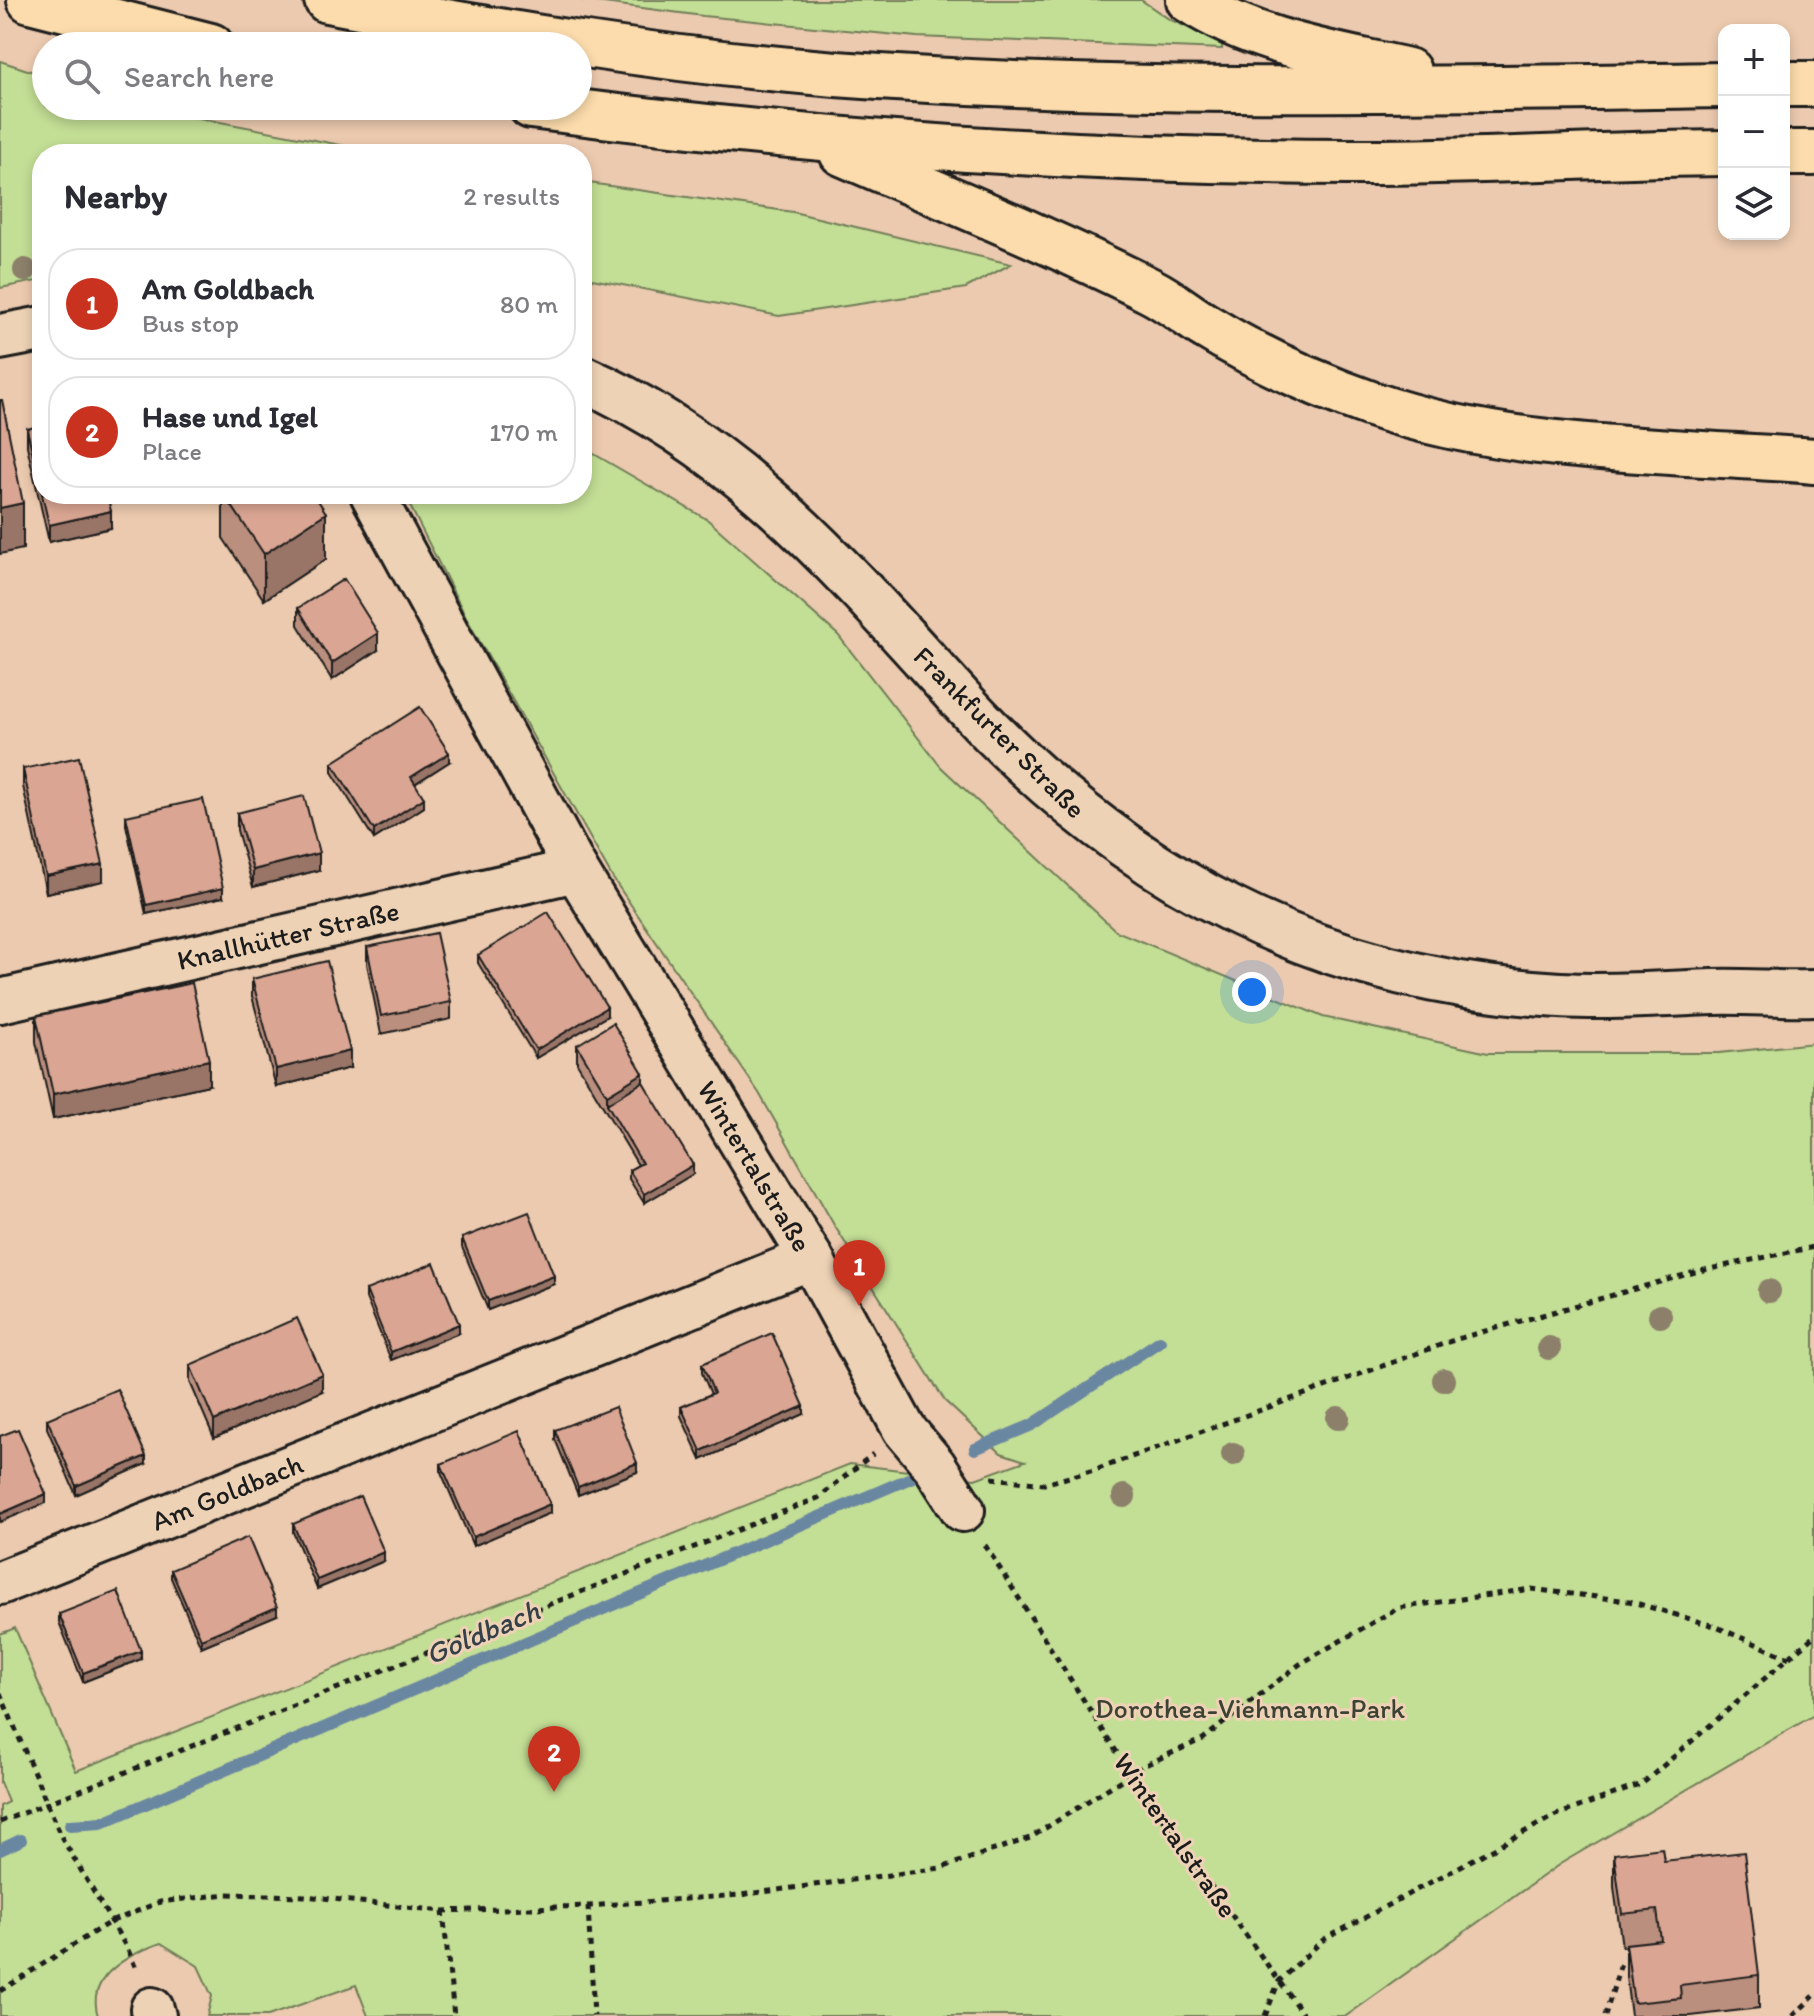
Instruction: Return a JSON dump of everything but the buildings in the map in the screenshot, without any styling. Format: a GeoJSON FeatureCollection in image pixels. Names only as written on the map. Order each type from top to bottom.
{"type":"FeatureCollection","features":[{"type":"Feature","properties":{"kind":"highway"},"geometry":{"type":"LineString","coordinates":[[30,0],[156,32]]}},
{"type":"Feature","properties":{"kind":"highway"},"geometry":{"type":"LineString","coordinates":[[327,0],[508,32]]}},
{"type":"Feature","properties":{"kind":"highway"},"geometry":{"type":"LineString","coordinates":[[1189,0],[1242,28],[1282,42],[1481,88]]}},
{"type":"Feature","properties":{"kind":"highway"},"geometry":{"type":"LineString","coordinates":[[592,46],[833,74],[1068,87],[1718,85]]}},
{"type":"Feature","properties":{"kind":"highway"},"geometry":{"type":"LineString","coordinates":[[1790,84],[1814,84]]}},
{"type":"Feature","properties":{"kind":"highway"},"geometry":{"type":"LineString","coordinates":[[592,113],[937,150],[1351,162],[1718,153]]}},
{"type":"Feature","properties":{"kind":"highway"},"geometry":{"type":"LineString","coordinates":[[806,138],[1067,249],[1156,294],[1260,358],[1373,405],[1490,434],[1633,450],[1814,461]]}},
{"type":"Feature","properties":{"kind":"highway"},"geometry":{"type":"LineString","coordinates":[[1790,153],[1814,153]]}},
{"type":"Feature","properties":{"kind":"main road"},"geometry":{"type":"LineString","coordinates":[[0,337],[32,331]]}},
{"type":"Feature","properties":{"kind":"main road","name":"Frankfurter Straße"},"geometry":{"type":"LineString","coordinates":[[592,383],[655,415],[716,455],[773,500],[826,550],[1026,766],[1076,811],[1130,851],[1224,907],[1288,938],[1344,957],[1449,983],[1562,995],[1716,992]]}},
{"type":"Feature","properties":{"kind":"main road"},"geometry":{"type":"LineString","coordinates":[[1716,992],[1814,964]]}},
{"type":"Feature","properties":{"kind":"main road"},"geometry":{"type":"LineString","coordinates":[[1716,992],[1814,993]]}},
{"type":"Feature","properties":{"kind":"street","name":"Wintertalstraße"},"geometry":{"type":"LineString","coordinates":[[377,504],[576,870],[811,1258],[904,1429],[934,1465],[963,1510]]}},
{"type":"Feature","properties":{"kind":"street","name":"Knallhütter Straße"},"geometry":{"type":"LineString","coordinates":[[0,1001],[576,870]]}},
{"type":"Feature","properties":{"kind":"street","name":"Am Goldbach"},"geometry":{"type":"LineString","coordinates":[[0,1583],[811,1258]]}},
{"type":"Feature","properties":{"kind":"path"},"geometry":{"type":"LineString","coordinates":[[934,1465],[1005,1480],[1044,1484],[1098,1469],[1457,1339],[1695,1272],[1814,1247]]}},
{"type":"Feature","properties":{"kind":"path"},"geometry":{"type":"LineString","coordinates":[[0,1822],[818,1498],[904,1429]]}},
{"type":"Feature","properties":{"kind":"path","name":"Wintertalstraße"},"geometry":{"type":"LineString","coordinates":[[963,1510],[1130,1773],[1304,2016]]}},
{"type":"Feature","properties":{"kind":"path"},"geometry":{"type":"LineString","coordinates":[[0,1991],[110,1922],[160,1902],[227,1894],[305,1896],[443,1911],[588,1906],[740,1895],[941,1868],[1030,1838],[1130,1773],[1203,1739],[1300,1664],[1398,1608],[1531,1589],[1629,1601],[1714,1626],[1789,1658]]}},
{"type":"Feature","properties":{"kind":"path"},"geometry":{"type":"LineString","coordinates":[[1265,2016],[1279,1981],[1323,1940],[1554,1816],[1642,1784],[1814,1636]]}},
{"type":"Feature","properties":{"kind":"path"},"geometry":{"type":"LineString","coordinates":[[0,1693],[62,1838],[128,1950],[153,2012]]}},
{"type":"Feature","properties":{"kind":"path"},"geometry":{"type":"LineString","coordinates":[[588,1906],[594,2016]]}},
{"type":"Feature","properties":{"kind":"path"},"geometry":{"type":"LineString","coordinates":[[443,1911],[454,2016]]}},
{"type":"Feature","properties":{"kind":"path"},"geometry":{"type":"LineString","coordinates":[[1605,2016],[1621,1963]]}},
{"type":"Feature","properties":{"kind":"path"},"geometry":{"type":"LineString","coordinates":[[1793,2016],[1814,1996]]}},
{"type":"Feature","properties":{"kind":"green space"},"geometry":{"type":"Polygon","coordinates":[[[581,0],[1141,0],[1169,19],[1222,43],[1222,49],[917,37],[703,16],[581,0]]]}},
{"type":"Feature","properties":{"kind":"green space"},"geometry":{"type":"Polygon","coordinates":[[[0,61],[32,71],[32,120],[210,120],[336,144],[32,144],[32,282],[0,288],[0,61]]]}},
{"type":"Feature","properties":{"kind":"green space"},"geometry":{"type":"Polygon","coordinates":[[[592,183],[793,212],[1011,264],[966,288],[779,316],[592,279],[592,183]]]}},
{"type":"Feature","properties":{"kind":"green space","name":"Dorothea-Viehmann-Park"},"geometry":{"type":"Polygon","coordinates":[[[592,453],[708,520],[838,635],[941,767],[1116,931],[1323,1017],[1488,1053],[1719,1053],[1814,1043],[1814,1715],[1560,1864],[1346,2016],[368,2016],[356,1985],[268,2016],[207,2016],[212,1996],[198,1966],[161,1943],[124,1960],[104,1978],[98,1989],[98,2016],[0,2016],[0,1806],[8,1802],[0,1782],[0,1634],[15,1628],[76,1771],[850,1464],[975,1479],[1025,1461],[1001,1453],[945,1401],[834,1225],[759,1093],[612,877],[467,619],[409,504],[592,504],[592,453]]]}},
{"type":"Feature","properties":{"kind":"waterway"},"geometry":{"type":"LineString","coordinates":[[975,1449],[1032,1425],[1160,1341]]}},
{"type":"Feature","properties":{"kind":"waterway","name":"Goldbach"},"geometry":{"type":"LineString","coordinates":[[70,1825],[101,1823],[913,1477]]}},
{"type":"Feature","properties":{"kind":"waterway","name":"Goldbach"},"geometry":{"type":"LineString","coordinates":[[0,1850],[21,1840]]}},
{"type":"Feature","properties":{"kind":"place","name":"Am Goldbach"},"geometry":{"type":"Point","coordinates":[859,1306]}},
{"type":"Feature","properties":{"kind":"place","name":"Hase und Igel"},"geometry":{"type":"Point","coordinates":[554,1792]}}]}
